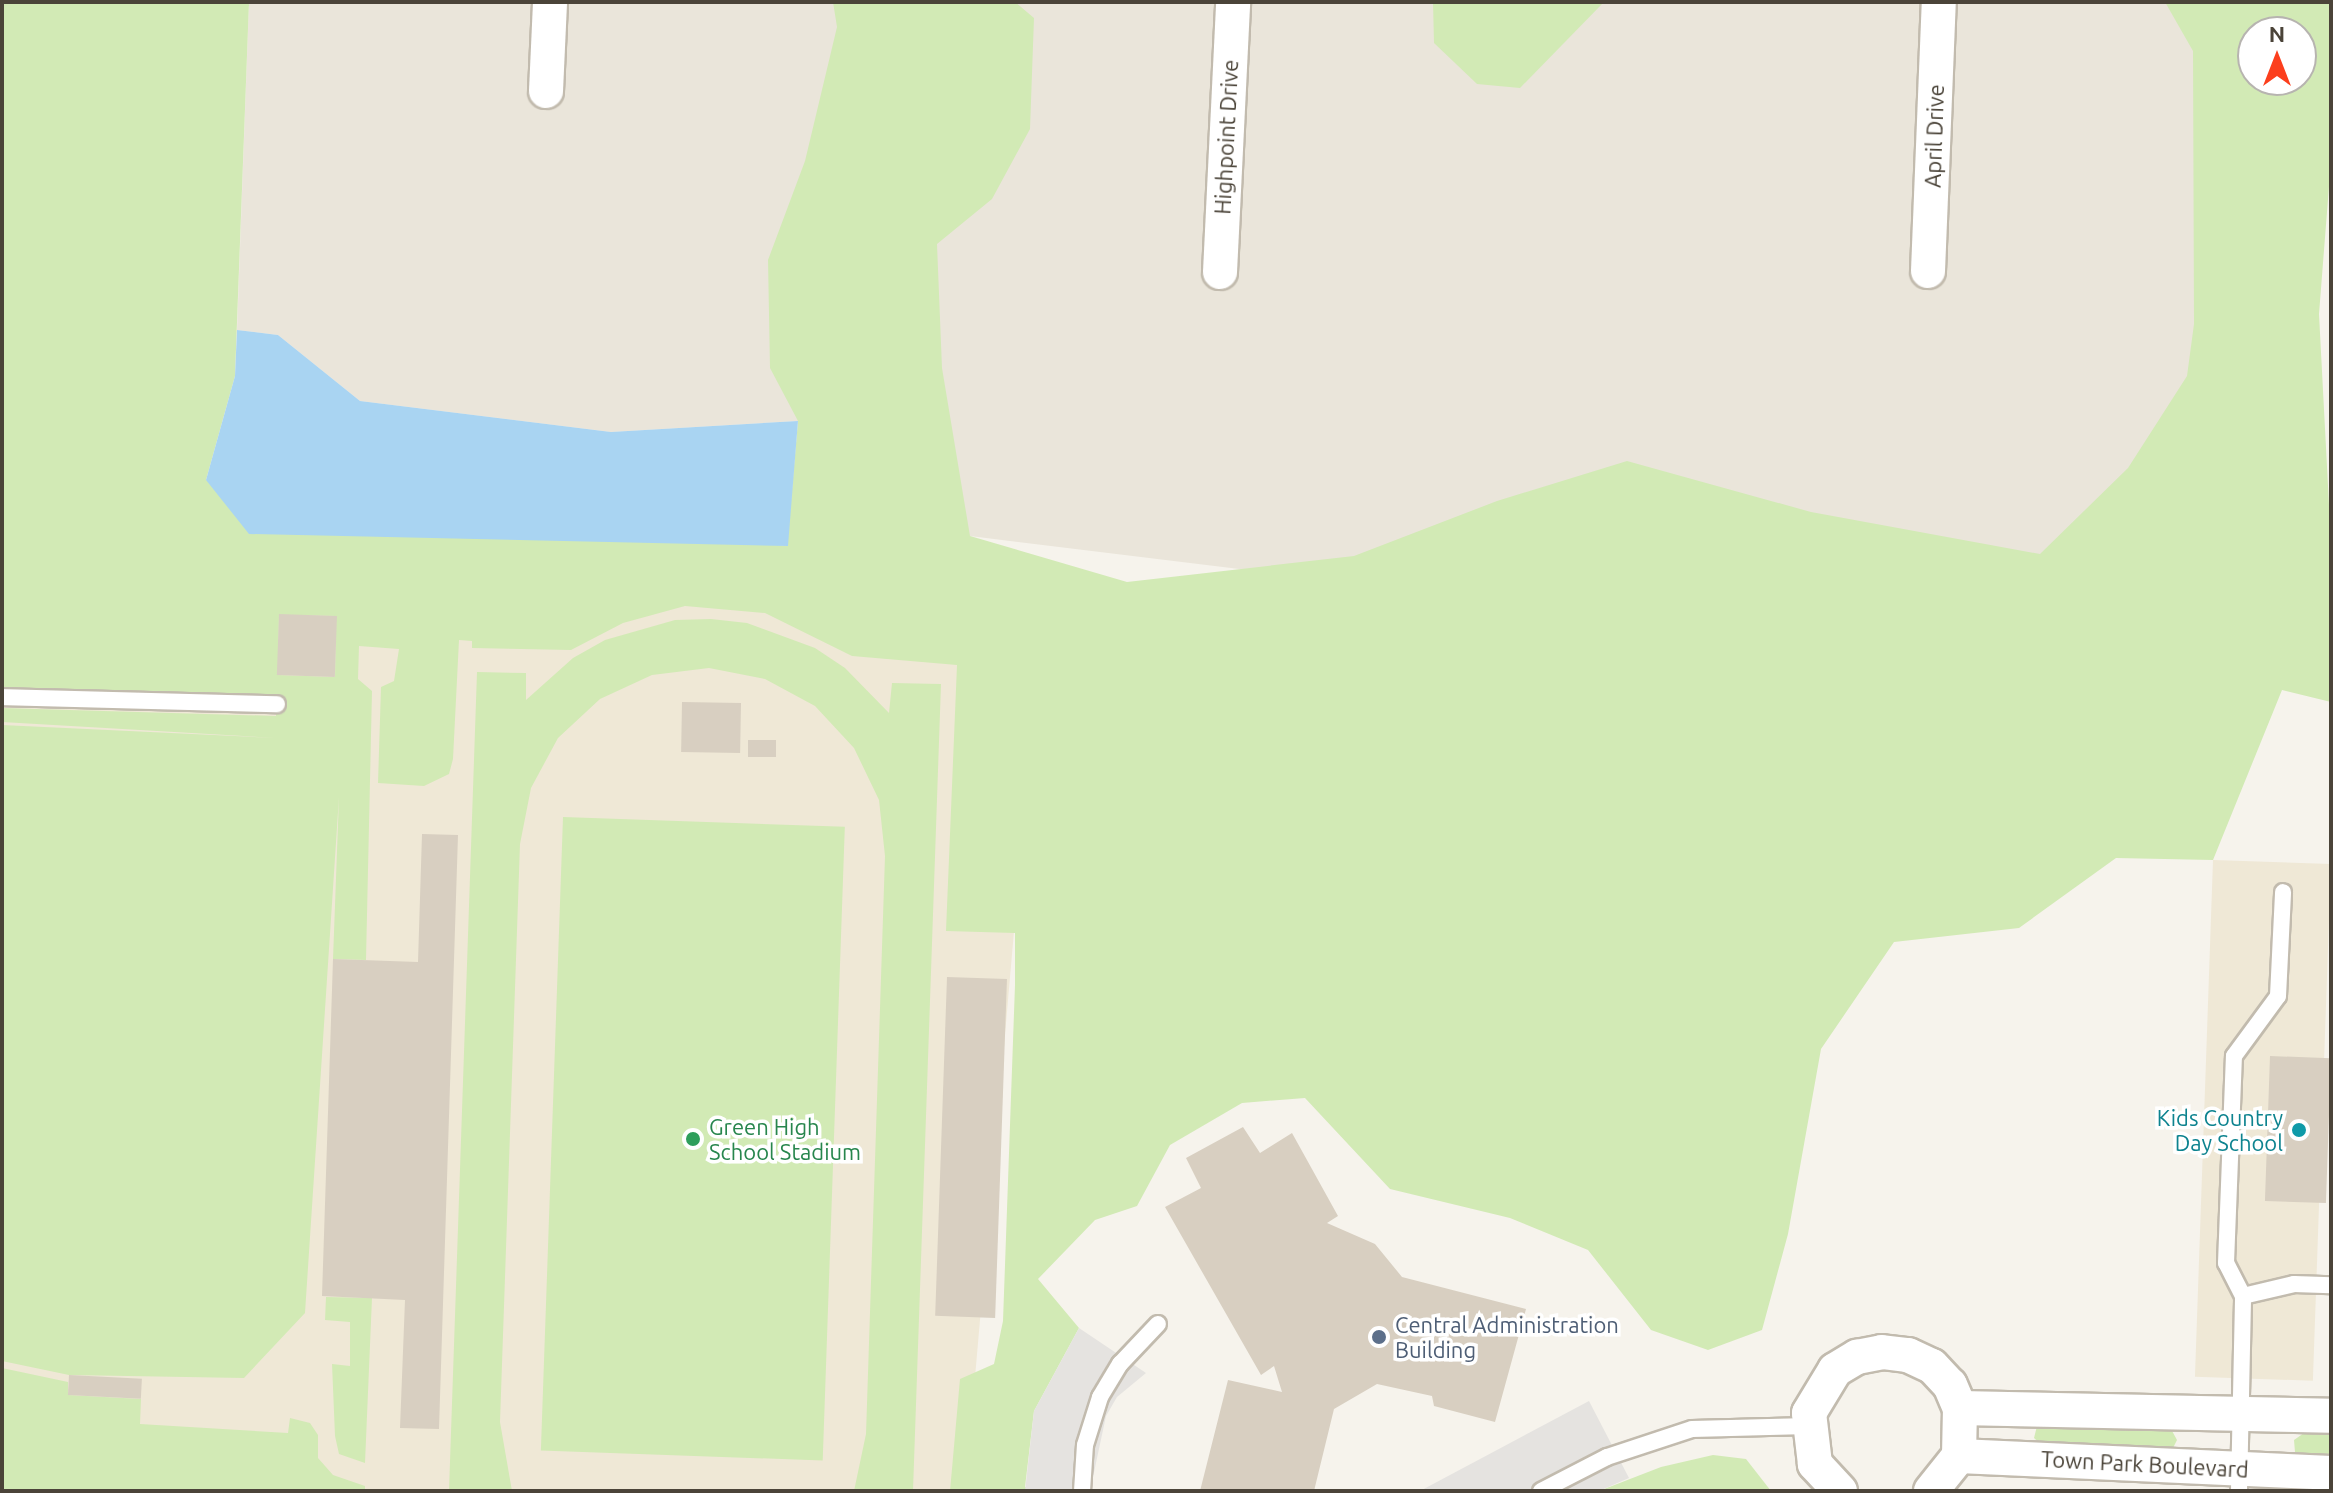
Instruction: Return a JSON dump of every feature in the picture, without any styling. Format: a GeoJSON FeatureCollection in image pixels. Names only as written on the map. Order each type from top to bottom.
{"type":"FeatureCollection","features":[{"type":"Feature","properties":{"kind":"street"},"geometry":{"type":"LineString","coordinates":[[546,91],[550,2]]}},
{"type":"Feature","properties":{"kind":"street","name":"Highpoint Drive"},"geometry":{"type":"LineString","coordinates":[[1220,272],[1233,2]]}},
{"type":"Feature","properties":{"kind":"street","name":"April Drive"},"geometry":{"type":"LineString","coordinates":[[1928,271],[1939,2]]}},
{"type":"Feature","properties":{"kind":"street"},"geometry":{"type":"LineString","coordinates":[[1840,1491],[1815,1464],[1808,1426],[1818,1389],[1835,1370],[1857,1357],[1882,1352],[1908,1355],[1932,1366],[1950,1385],[1960,1408],[1959,1456],[1931,1491]]}},
{"type":"Feature","properties":{"kind":"street"},"geometry":{"type":"LineString","coordinates":[[1960,1408],[2331,1416]]}},
{"type":"Feature","properties":{"kind":"street","name":"Town Park Boulevard"},"geometry":{"type":"LineString","coordinates":[[1959,1456],[2239,1480],[2331,1473]]}},
{"type":"Feature","properties":{"kind":"lane"},"geometry":{"type":"LineString","coordinates":[[2,697],[277,704]]}},
{"type":"Feature","properties":{"kind":"lane"},"geometry":{"type":"LineString","coordinates":[[2239,1480],[2243,1296],[2226,1263],[2234,1056],[2278,996],[2283,892]]}},
{"type":"Feature","properties":{"kind":"lane"},"geometry":{"type":"LineString","coordinates":[[2243,1296],[2294,1284],[2331,1285]]}},
{"type":"Feature","properties":{"kind":"lane"},"geometry":{"type":"LineString","coordinates":[[1082,1491],[1085,1445],[1100,1397],[1120,1364],[1158,1324]]}},
{"type":"Feature","properties":{"kind":"lane"},"geometry":{"type":"LineString","coordinates":[[1541,1491],[1607,1457],[1692,1429],[1808,1426]]}},
{"type":"Feature","properties":{"kind":"shaded area"},"geometry":{"type":"Polygon","coordinates":[[[249,2],[2289,2],[2272,16],[2237,16],[2237,96],[2253,96],[2250,596],[1362,584],[970,536],[798,421],[611,432],[360,401],[278,335],[237,330],[249,2]]]}},
{"type":"Feature","properties":{"kind":"shaded area"},"geometry":{"type":"Polygon","coordinates":[[[2,543],[1040,634],[965,1491],[2,1491],[2,543]]]}},
{"type":"Feature","properties":{"kind":"shaded area"},"geometry":{"type":"Polygon","coordinates":[[[2213,860],[2331,864],[2313,1381],[2195,1377],[2213,860]]]}},
{"type":"Feature","properties":{"kind":"shaded area"},"geometry":{"type":"Polygon","coordinates":[[[1079,1328],[1146,1373],[1117,1397],[1106,1416],[1090,1491],[1025,1491],[1034,1411],[1079,1328]]]}},
{"type":"Feature","properties":{"kind":"shaded area"},"geometry":{"type":"Polygon","coordinates":[[[1589,1401],[1629,1478],[1599,1491],[1420,1491],[1589,1401]]]}},
{"type":"Feature","properties":{"kind":"green space"},"geometry":{"type":"Polygon","coordinates":[[[2,2],[249,2],[235,376],[206,480],[787,546],[798,421],[770,368],[768,260],[805,161],[837,27],[833,2],[1015,2],[1034,18],[1030,129],[992,199],[937,244],[942,368],[970,536],[1127,582],[1354,556],[1497,501],[1627,461],[1811,512],[2040,554],[2128,468],[2187,376],[2194,324],[2193,51],[2165,2],[2331,2],[2331,161],[2319,314],[2331,543],[2331,702],[2282,690],[2213,860],[2116,858],[2019,928],[1894,942],[1821,1049],[1788,1234],[1762,1330],[1708,1350],[1651,1330],[1588,1250],[1510,1218],[1390,1189],[1305,1098],[1242,1103],[1170,1145],[1137,1206],[1095,1220],[1038,1279],[1079,1328],[1034,1411],[1025,1487],[1046,1491],[950,1491],[960,1379],[994,1364],[1003,1321],[1015,985],[1015,933],[946,931],[957,665],[852,656],[765,613],[685,606],[623,623],[571,650],[472,648],[472,641],[459,640],[453,759],[449,774],[424,786],[378,783],[381,687],[394,681],[399,649],[359,646],[358,679],[372,691],[366,960],[333,959],[339,797],[305,1313],[244,1378],[69,1375],[2,1361],[2,725],[276,738],[2,722],[2,708],[276,716],[277,695],[2,688],[2,2]],[[279,615],[278,675],[335,677],[336,616],[279,615]]]}},
{"type":"Feature","properties":{"kind":"green space"},"geometry":{"type":"Polygon","coordinates":[[[1433,2],[1604,2],[1520,88],[1477,84],[1434,43],[1433,2]]]}},
{"type":"Feature","properties":{"kind":"green space"},"geometry":{"type":"Polygon","coordinates":[[[711,619],[747,623],[815,648],[845,668],[889,713],[892,683],[941,684],[913,1491],[854,1491],[866,1434],[885,856],[879,800],[854,748],[815,706],[765,679],[709,668],[652,675],[600,699],[558,738],[531,788],[520,844],[500,1422],[512,1491],[449,1491],[477,672],[526,673],[526,700],[573,658],[605,640],[675,620],[711,619]]]}},
{"type":"Feature","properties":{"kind":"green space","name":"Green High School Stadium"},"geometry":{"type":"Polygon","coordinates":[[[563,817],[845,827],[823,1460],[541,1451],[563,817]]]}},
{"type":"Feature","properties":{"kind":"green space"},"geometry":{"type":"Polygon","coordinates":[[[326,1297],[372,1298],[365,1463],[339,1454],[335,1436],[332,1364],[350,1366],[350,1322],[325,1320],[326,1297]]]}},
{"type":"Feature","properties":{"kind":"green space"},"geometry":{"type":"Polygon","coordinates":[[[2,1368],[68,1382],[68,1395],[141,1399],[140,1424],[288,1433],[290,1418],[310,1423],[318,1435],[318,1458],[333,1475],[365,1486],[365,1491],[2,1491],[2,1368]]]}},
{"type":"Feature","properties":{"kind":"green space"},"geometry":{"type":"Polygon","coordinates":[[[2037,1426],[2171,1429],[2177,1440],[2172,1450],[2042,1445],[2034,1438],[2037,1426]]]}},
{"type":"Feature","properties":{"kind":"green space"},"geometry":{"type":"Polygon","coordinates":[[[2304,1433],[2331,1434],[2331,1457],[2295,1452],[2294,1440],[2304,1433]]]}},
{"type":"Feature","properties":{"kind":"green space"},"geometry":{"type":"Polygon","coordinates":[[[1713,1455],[1746,1459],[1771,1491],[1599,1491],[1661,1467],[1713,1455]]]}},
{"type":"Feature","properties":{"kind":"water"},"geometry":{"type":"Polygon","coordinates":[[[237,330],[278,335],[360,401],[611,432],[798,421],[788,546],[249,534],[206,480],[235,376],[237,330]]]}},
{"type":"Feature","properties":{"kind":"building"},"geometry":{"type":"Polygon","coordinates":[[[279,614],[337,616],[335,677],[277,675],[279,614]]]}},
{"type":"Feature","properties":{"kind":"building"},"geometry":{"type":"Polygon","coordinates":[[[682,702],[741,703],[740,753],[681,752],[682,702]]]}},
{"type":"Feature","properties":{"kind":"building"},"geometry":{"type":"Polygon","coordinates":[[[748,740],[776,740],[776,757],[748,757],[748,740]]]}},
{"type":"Feature","properties":{"kind":"building"},"geometry":{"type":"Polygon","coordinates":[[[422,834],[458,835],[439,1429],[400,1428],[405,1300],[322,1296],[333,959],[418,962],[422,834]]]}},
{"type":"Feature","properties":{"kind":"building"},"geometry":{"type":"Polygon","coordinates":[[[947,977],[1007,979],[995,1318],[935,1316],[947,977]]]}},
{"type":"Feature","properties":{"kind":"building","name":"Kids Country Day School"},"geometry":{"type":"Polygon","coordinates":[[[2270,1056],[2331,1058],[2326,1203],[2265,1201],[2270,1056]]]}},
{"type":"Feature","properties":{"kind":"building","name":"Central Administration Building"},"geometry":{"type":"Polygon","coordinates":[[[1243,1127],[1260,1153],[1292,1133],[1338,1216],[1327,1223],[1375,1244],[1402,1277],[1526,1309],[1495,1422],[1434,1406],[1432,1396],[1377,1384],[1334,1409],[1314,1491],[1200,1491],[1228,1380],[1282,1392],[1274,1366],[1261,1375],[1165,1207],[1201,1188],[1186,1158],[1243,1127]]]}},
{"type":"Feature","properties":{"kind":"building"},"geometry":{"type":"Polygon","coordinates":[[[69,1375],[142,1379],[141,1399],[68,1395],[69,1375]]]}},
{"type":"Feature","properties":{"kind":"place","name":"Kids Country Day School"},"geometry":{"type":"Point","coordinates":[2299,1130]}},
{"type":"Feature","properties":{"kind":"place","name":"Green High School Stadium"},"geometry":{"type":"Point","coordinates":[693,1139]}},
{"type":"Feature","properties":{"kind":"place","name":"Central Administration Building"},"geometry":{"type":"Point","coordinates":[1379,1337]}}]}
